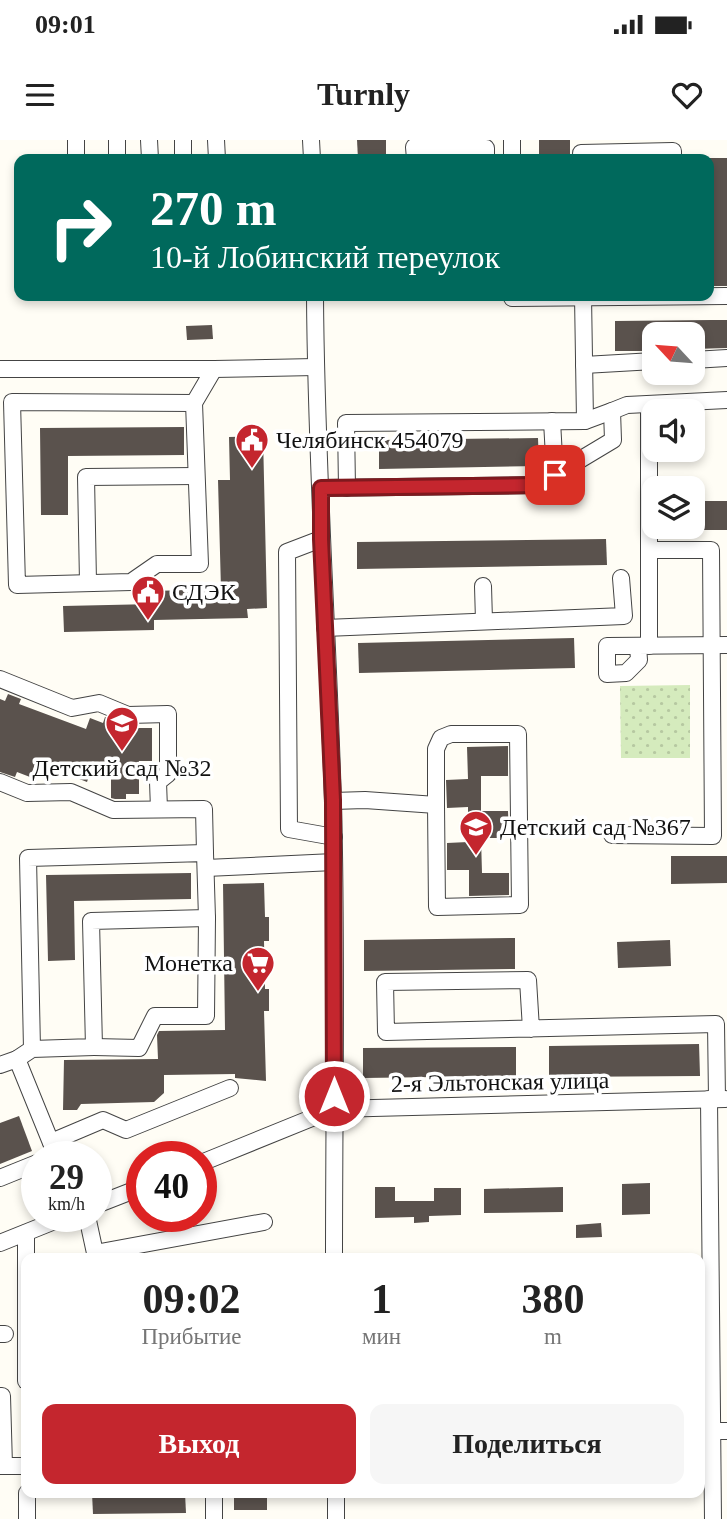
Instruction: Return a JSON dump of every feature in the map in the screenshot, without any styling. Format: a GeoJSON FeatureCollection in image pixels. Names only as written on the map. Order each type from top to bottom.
{"type":"FeatureCollection","features":[{"type":"Feature","properties":{"kind":"street"},"geometry":{"type":"LineString","coordinates":[[415,154],[414,147],[486,148],[486,154]]}},
{"type":"Feature","properties":{"kind":"street"},"geometry":{"type":"LineString","coordinates":[[581,151],[673,151],[673,154]]}},
{"type":"Feature","properties":{"kind":"street"},"geometry":{"type":"LineString","coordinates":[[315,301],[321,539],[334,837],[334,1253]]}},
{"type":"Feature","properties":{"kind":"street"},"geometry":{"type":"LineString","coordinates":[[583,301],[584,421]]}},
{"type":"Feature","properties":{"kind":"street"},"geometry":{"type":"LineString","coordinates":[[705,359],[727,358]]}},
{"type":"Feature","properties":{"kind":"street"},"geometry":{"type":"LineString","coordinates":[[584,365],[642,362]]}},
{"type":"Feature","properties":{"kind":"street"},"geometry":{"type":"LineString","coordinates":[[0,369],[316,367]]}},
{"type":"Feature","properties":{"kind":"street"},"geometry":{"type":"LineString","coordinates":[[194,403],[6,402],[7,508],[17,585],[131,582],[157,564],[200,564],[194,403],[214,369]]}},
{"type":"Feature","properties":{"kind":"street"},"geometry":{"type":"LineString","coordinates":[[705,401],[727,400]]}},
{"type":"Feature","properties":{"kind":"street"},"geometry":{"type":"LineString","coordinates":[[347,488],[346,423],[584,421],[627,405],[642,404]]}},
{"type":"Feature","properties":{"kind":"street"},"geometry":{"type":"LineString","coordinates":[[321,488],[538,485],[613,440],[612,411]]}},
{"type":"Feature","properties":{"kind":"street"},"geometry":{"type":"LineString","coordinates":[[552,421],[555,475]]}},
{"type":"Feature","properties":{"kind":"street"},"geometry":{"type":"LineString","coordinates":[[649,462],[649,550],[644,646],[719,645]]}},
{"type":"Feature","properties":{"kind":"street"},"geometry":{"type":"LineString","coordinates":[[88,582],[86,477],[196,476]]}},
{"type":"Feature","properties":{"kind":"street"},"geometry":{"type":"LineString","coordinates":[[321,539],[287,552],[289,829],[334,837]]}},
{"type":"Feature","properties":{"kind":"street"},"geometry":{"type":"LineString","coordinates":[[612,835],[713,836],[719,645],[711,550],[649,550]]}},
{"type":"Feature","properties":{"kind":"street"},"geometry":{"type":"LineString","coordinates":[[325,628],[624,616],[621,578]]}},
{"type":"Feature","properties":{"kind":"street"},"geometry":{"type":"LineString","coordinates":[[483,586],[484,621]]}},
{"type":"Feature","properties":{"kind":"street"},"geometry":{"type":"LineString","coordinates":[[0,679],[72,708],[99,703],[128,715],[168,714],[168,774],[158,782],[159,809]]}},
{"type":"Feature","properties":{"kind":"street"},"geometry":{"type":"LineString","coordinates":[[450,734],[518,734],[520,905],[438,907],[436,805],[436,749],[441,738],[450,734]]}},
{"type":"Feature","properties":{"kind":"street"},"geometry":{"type":"LineString","coordinates":[[0,782],[27,793],[71,792],[113,810],[204,809],[207,918],[206,1016],[155,1016],[139,1048],[32,1049],[17,1059],[0,1065]]}},
{"type":"Feature","properties":{"kind":"street"},"geometry":{"type":"LineString","coordinates":[[333,800],[436,805]]}},
{"type":"Feature","properties":{"kind":"street"},"geometry":{"type":"LineString","coordinates":[[32,1049],[28,858],[334,862]]}},
{"type":"Feature","properties":{"kind":"street"},"geometry":{"type":"LineString","coordinates":[[94,1047],[91,920],[207,918]]}},
{"type":"Feature","properties":{"kind":"street"},"geometry":{"type":"LineString","coordinates":[[531,1029],[528,980],[384,982],[386,1032],[531,1029],[716,1024],[719,1281],[706,1329],[713,1431],[713,1519]]}},
{"type":"Feature","properties":{"kind":"street"},"geometry":{"type":"LineString","coordinates":[[17,1059],[49,1141]]}},
{"type":"Feature","properties":{"kind":"street"},"geometry":{"type":"LineString","coordinates":[[66,1141],[103,1120],[127,1130],[230,1088]]}},
{"type":"Feature","properties":{"kind":"street","name":"2-я Эльтонская улица"},"geometry":{"type":"LineString","coordinates":[[217,1157],[334,1109],[718,1099]]}},
{"type":"Feature","properties":{"kind":"street"},"geometry":{"type":"LineString","coordinates":[[0,1178],[21,1169]]}},
{"type":"Feature","properties":{"kind":"street"},"geometry":{"type":"LineString","coordinates":[[90,1232],[95,1253],[264,1222]]}},
{"type":"Feature","properties":{"kind":"street"},"geometry":{"type":"LineString","coordinates":[[0,1242],[26,1233],[26,1253]]}},
{"type":"Feature","properties":{"kind":"street"},"geometry":{"type":"LineString","coordinates":[[0,1395],[2,1466],[21,1466]]}},
{"type":"Feature","properties":{"kind":"street"},"geometry":{"type":"LineString","coordinates":[[27,1498],[27,1519]]}},
{"type":"Feature","properties":{"kind":"street"},"geometry":{"type":"LineString","coordinates":[[214,1498],[214,1519]]}},
{"type":"Feature","properties":{"kind":"street"},"geometry":{"type":"LineString","coordinates":[[336,1498],[336,1519]]}},
{"type":"Feature","properties":{"kind":"green space"},"geometry":{"type":"Polygon","coordinates":[[[690,685],[690,758],[621,758],[620,686],[690,685]]]}},
{"type":"Feature","properties":{"kind":"building"},"geometry":{"type":"Polygon","coordinates":[[[357,140],[386,140],[386,154],[358,154],[357,140]]]}},
{"type":"Feature","properties":{"kind":"building"},"geometry":{"type":"Polygon","coordinates":[[[539,140],[570,140],[570,154],[539,154],[539,140]]]}},
{"type":"Feature","properties":{"kind":"building"},"geometry":{"type":"Polygon","coordinates":[[[714,158],[727,158],[727,286],[714,286],[714,158]]]}},
{"type":"Feature","properties":{"kind":"building"},"geometry":{"type":"Polygon","coordinates":[[[727,320],[727,348],[705,349],[705,322],[642,322],[642,351],[615,351],[615,321],[727,320]]]}},
{"type":"Feature","properties":{"kind":"building"},"geometry":{"type":"Polygon","coordinates":[[[212,325],[213,339],[187,340],[186,326],[212,325]]]}},
{"type":"Feature","properties":{"kind":"building"},"geometry":{"type":"Polygon","coordinates":[[[184,427],[184,455],[68,456],[68,515],[41,515],[40,428],[184,427]]]}},
{"type":"Feature","properties":{"kind":"building"},"geometry":{"type":"Polygon","coordinates":[[[263,436],[267,608],[247,609],[248,618],[154,620],[154,630],[64,632],[63,606],[154,604],[153,591],[221,589],[218,480],[230,480],[229,437],[263,436]]]}},
{"type":"Feature","properties":{"kind":"building"},"geometry":{"type":"Polygon","coordinates":[[[538,438],[539,466],[379,469],[379,440],[538,438]]]}},
{"type":"Feature","properties":{"kind":"building"},"geometry":{"type":"Polygon","coordinates":[[[705,501],[727,501],[727,530],[705,530],[705,501]]]}},
{"type":"Feature","properties":{"kind":"building"},"geometry":{"type":"Polygon","coordinates":[[[606,539],[607,565],[357,569],[357,542],[606,539]]]}},
{"type":"Feature","properties":{"kind":"building"},"geometry":{"type":"Polygon","coordinates":[[[574,638],[575,668],[359,673],[358,643],[574,638]]]}},
{"type":"Feature","properties":{"kind":"building"},"geometry":{"type":"Polygon","coordinates":[[[8,694],[21,699],[19,704],[86,729],[90,718],[103,723],[105,717],[125,725],[152,728],[152,761],[139,761],[139,794],[126,794],[126,799],[111,798],[111,777],[91,770],[87,782],[36,762],[30,777],[17,772],[15,777],[0,772],[0,699],[5,701],[8,694]]]}},
{"type":"Feature","properties":{"kind":"building"},"geometry":{"type":"Polygon","coordinates":[[[508,746],[508,776],[481,776],[481,811],[508,811],[509,838],[481,838],[482,873],[509,873],[509,895],[469,896],[469,870],[447,870],[447,843],[468,842],[468,807],[447,808],[446,780],[468,779],[467,747],[508,746]]]}},
{"type":"Feature","properties":{"kind":"building"},"geometry":{"type":"Polygon","coordinates":[[[671,856],[727,856],[727,883],[671,884],[671,856]]]}},
{"type":"Feature","properties":{"kind":"building"},"geometry":{"type":"Polygon","coordinates":[[[191,873],[191,899],[74,901],[75,960],[48,961],[46,875],[191,873]]]}},
{"type":"Feature","properties":{"kind":"building"},"geometry":{"type":"Polygon","coordinates":[[[264,883],[265,917],[269,917],[269,941],[264,941],[265,989],[269,989],[269,1011],[264,1011],[266,1081],[235,1078],[235,1074],[164,1075],[164,1093],[154,1102],[81,1104],[77,1110],[63,1110],[64,1060],[158,1059],[159,1031],[225,1030],[223,884],[264,883]]]}},
{"type":"Feature","properties":{"kind":"building"},"geometry":{"type":"Polygon","coordinates":[[[515,938],[515,969],[364,971],[364,940],[515,938]]]}},
{"type":"Feature","properties":{"kind":"building"},"geometry":{"type":"Polygon","coordinates":[[[670,940],[671,966],[618,968],[617,942],[670,940]]]}},
{"type":"Feature","properties":{"kind":"building"},"geometry":{"type":"Polygon","coordinates":[[[699,1044],[700,1076],[549,1077],[549,1046],[699,1044]]]}},
{"type":"Feature","properties":{"kind":"building"},"geometry":{"type":"Polygon","coordinates":[[[516,1047],[516,1076],[363,1078],[363,1048],[516,1047]]]}},
{"type":"Feature","properties":{"kind":"building"},"geometry":{"type":"Polygon","coordinates":[[[19,1116],[28,1141],[21,1141],[21,1155],[0,1164],[0,1123],[19,1116]]]}},
{"type":"Feature","properties":{"kind":"building"},"geometry":{"type":"Polygon","coordinates":[[[650,1183],[650,1214],[622,1215],[622,1184],[650,1183]]]}},
{"type":"Feature","properties":{"kind":"building"},"geometry":{"type":"Polygon","coordinates":[[[375,1187],[395,1187],[395,1201],[434,1201],[434,1188],[461,1188],[461,1215],[429,1216],[429,1222],[414,1223],[414,1217],[375,1218],[375,1187]]]}},
{"type":"Feature","properties":{"kind":"building"},"geometry":{"type":"Polygon","coordinates":[[[563,1187],[563,1212],[484,1213],[484,1189],[563,1187]]]}},
{"type":"Feature","properties":{"kind":"building"},"geometry":{"type":"Polygon","coordinates":[[[601,1223],[602,1237],[576,1238],[576,1225],[601,1223]]]}},
{"type":"Feature","properties":{"kind":"building"},"geometry":{"type":"Polygon","coordinates":[[[92,1498],[185,1498],[186,1513],[93,1514],[92,1498]]]}},
{"type":"Feature","properties":{"kind":"building"},"geometry":{"type":"Polygon","coordinates":[[[234,1498],[267,1498],[267,1510],[234,1510],[234,1498]]]}},
{"type":"Feature","properties":{"kind":"place","name":"Челябинск 454079"},"geometry":{"type":"Point","coordinates":[252,470]}},
{"type":"Feature","properties":{"kind":"place","name":"СДЭК"},"geometry":{"type":"Point","coordinates":[148,622]}},
{"type":"Feature","properties":{"kind":"place","name":"Детский сад №32"},"geometry":{"type":"Point","coordinates":[122,753]}},
{"type":"Feature","properties":{"kind":"place","name":"Детский сад №367"},"geometry":{"type":"Point","coordinates":[476,857]}},
{"type":"Feature","properties":{"kind":"place","name":"Монетка"},"geometry":{"type":"Point","coordinates":[258,993]}},
{"type":"Feature","properties":{"kind":"route"},"geometry":{"type":"LineString","coordinates":[[334,1096],[333,800],[321,488],[538,485],[555,475]]}}]}
